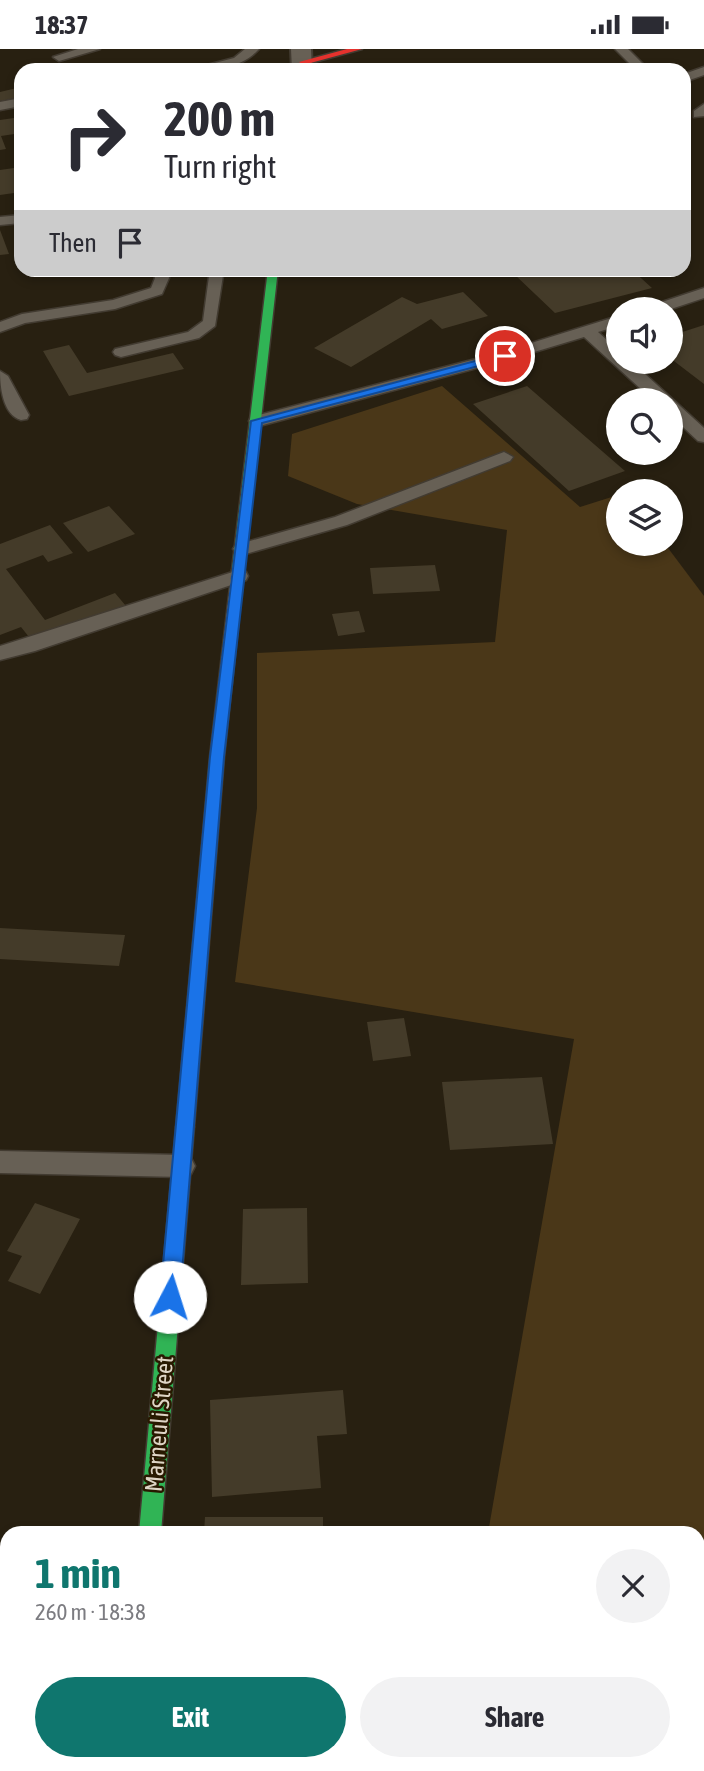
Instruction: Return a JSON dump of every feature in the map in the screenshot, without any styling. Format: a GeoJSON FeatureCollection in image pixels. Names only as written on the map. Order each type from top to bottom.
{"type":"FeatureCollection","features":[{"type":"Feature","properties":{"kind":"street"},"geometry":{"type":"LineString","coordinates":[[302,60],[358,49]]}},
{"type":"Feature","properties":{"kind":"street","name":"Marneuli Street"},"geometry":{"type":"LineString","coordinates":[[151,1526],[217,757],[272,277]]}},
{"type":"Feature","properties":{"kind":"lane"},"geometry":{"type":"LineString","coordinates":[[59,57],[94,49]]}},
{"type":"Feature","properties":{"kind":"lane"},"geometry":{"type":"LineString","coordinates":[[228,63],[238,61],[253,49]]}},
{"type":"Feature","properties":{"kind":"lane"},"geometry":{"type":"LineString","coordinates":[[0,327],[22,319],[116,303],[157,291],[162,277]]}},
{"type":"Feature","properties":{"kind":"lane"},"geometry":{"type":"LineString","coordinates":[[121,352],[193,335],[210,323],[216,277]]}},
{"type":"Feature","properties":{"kind":"lane"},"geometry":{"type":"LineString","coordinates":[[683,300],[704,293]]}},
{"type":"Feature","properties":{"kind":"lane"},"geometry":{"type":"LineString","coordinates":[[257,421],[505,356],[606,325]]}},
{"type":"Feature","properties":{"kind":"lane"},"geometry":{"type":"LineString","coordinates":[[587,331],[606,348]]}},
{"type":"Feature","properties":{"kind":"lane"},"geometry":{"type":"LineString","coordinates":[[634,374],[650,388]]}},
{"type":"Feature","properties":{"kind":"lane"},"geometry":{"type":"LineString","coordinates":[[0,376],[21,415]]}},
{"type":"Feature","properties":{"kind":"lane"},"geometry":{"type":"LineString","coordinates":[[683,418],[704,437]]}},
{"type":"Feature","properties":{"kind":"lane"},"geometry":{"type":"LineString","coordinates":[[242,549],[341,521],[503,457]]}},
{"type":"Feature","properties":{"kind":"lane"},"geometry":{"type":"LineString","coordinates":[[0,653],[239,576]]}},
{"type":"Feature","properties":{"kind":"lane"},"geometry":{"type":"LineString","coordinates":[[0,1162],[181,1166]]}},
{"type":"Feature","properties":{"kind":"shaded area"},"geometry":{"type":"Polygon","coordinates":[[[442,386],[580,507],[606,499],[606,556],[674,556],[704,596],[704,1526],[489,1526],[574,1039],[235,982],[257,808],[257,653],[495,642],[507,530],[357,504],[288,476],[292,434],[442,386]]]}},
{"type":"Feature","properties":{"kind":"building"},"geometry":{"type":"Polygon","coordinates":[[[14,89],[14,98],[0,101],[0,92],[14,89]]]}},
{"type":"Feature","properties":{"kind":"building"},"geometry":{"type":"Polygon","coordinates":[[[14,118],[14,134],[1,136],[6,149],[0,150],[0,120],[14,118]]]}},
{"type":"Feature","properties":{"kind":"building"},"geometry":{"type":"Polygon","coordinates":[[[14,168],[14,193],[0,195],[0,170],[14,168]]]}},
{"type":"Feature","properties":{"kind":"building"},"geometry":{"type":"Polygon","coordinates":[[[0,230],[9,254],[0,255],[0,230]]]}},
{"type":"Feature","properties":{"kind":"building"},"geometry":{"type":"Polygon","coordinates":[[[517,277],[640,277],[652,288],[617,297],[606,297],[606,300],[555,313],[517,277]]]}},
{"type":"Feature","properties":{"kind":"building"},"geometry":{"type":"Polygon","coordinates":[[[463,292],[488,316],[442,329],[431,319],[351,367],[314,348],[402,297],[417,304],[463,292]]]}},
{"type":"Feature","properties":{"kind":"building"},"geometry":{"type":"Polygon","coordinates":[[[704,325],[704,384],[683,368],[683,332],[704,325]]]}},
{"type":"Feature","properties":{"kind":"building"},"geometry":{"type":"Polygon","coordinates":[[[69,345],[87,373],[173,353],[184,369],[69,396],[43,351],[69,345]]]}},
{"type":"Feature","properties":{"kind":"building"},"geometry":{"type":"Polygon","coordinates":[[[527,386],[606,455],[606,465],[618,465],[625,471],[569,491],[473,404],[527,386]]]}},
{"type":"Feature","properties":{"kind":"building"},"geometry":{"type":"Polygon","coordinates":[[[109,506],[135,534],[88,552],[63,523],[109,506]]]}},
{"type":"Feature","properties":{"kind":"building"},"geometry":{"type":"Polygon","coordinates":[[[50,525],[73,553],[48,562],[43,555],[6,569],[45,620],[115,593],[126,606],[33,642],[21,627],[0,635],[0,544],[50,525]]]}},
{"type":"Feature","properties":{"kind":"building"},"geometry":{"type":"Polygon","coordinates":[[[435,565],[440,591],[373,594],[370,568],[435,565]]]}},
{"type":"Feature","properties":{"kind":"building"},"geometry":{"type":"Polygon","coordinates":[[[359,611],[365,632],[338,636],[332,614],[359,611]]]}},
{"type":"Feature","properties":{"kind":"building"},"geometry":{"type":"Polygon","coordinates":[[[0,928],[125,935],[119,966],[0,959],[0,928]]]}},
{"type":"Feature","properties":{"kind":"building"},"geometry":{"type":"Polygon","coordinates":[[[404,1018],[411,1056],[373,1061],[367,1022],[404,1018]]]}},
{"type":"Feature","properties":{"kind":"building"},"geometry":{"type":"Polygon","coordinates":[[[542,1077],[553,1144],[450,1150],[442,1082],[542,1077]]]}},
{"type":"Feature","properties":{"kind":"building"},"geometry":{"type":"Polygon","coordinates":[[[35,1203],[80,1219],[40,1294],[8,1281],[22,1256],[7,1251],[35,1203]]]}},
{"type":"Feature","properties":{"kind":"building"},"geometry":{"type":"Polygon","coordinates":[[[307,1208],[308,1283],[241,1285],[243,1209],[307,1208]]]}},
{"type":"Feature","properties":{"kind":"building"},"geometry":{"type":"Polygon","coordinates":[[[343,1390],[347,1434],[317,1436],[321,1488],[212,1497],[210,1400],[343,1390]]]}},
{"type":"Feature","properties":{"kind":"building"},"geometry":{"type":"Polygon","coordinates":[[[205,1517],[323,1517],[323,1526],[204,1526],[205,1517]]]}},
{"type":"Feature","properties":{"kind":"traffic: fast"},"geometry":{"type":"LineString","coordinates":[[238,570],[272,277]]}},
{"type":"Feature","properties":{"kind":"traffic: fast"},"geometry":{"type":"LineString","coordinates":[[151,1526],[185,1127]]}},
{"type":"Feature","properties":{"kind":"traffic: slow"},"geometry":{"type":"LineString","coordinates":[[185,1127],[217,757],[238,570]]}},
{"type":"Feature","properties":{"kind":"traffic: jam"},"geometry":{"type":"LineString","coordinates":[[303,62],[358,49]]}},
{"type":"Feature","properties":{"kind":"route"},"geometry":{"type":"LineString","coordinates":[[170,1297],[217,757],[257,421],[505,356]]}}]}
